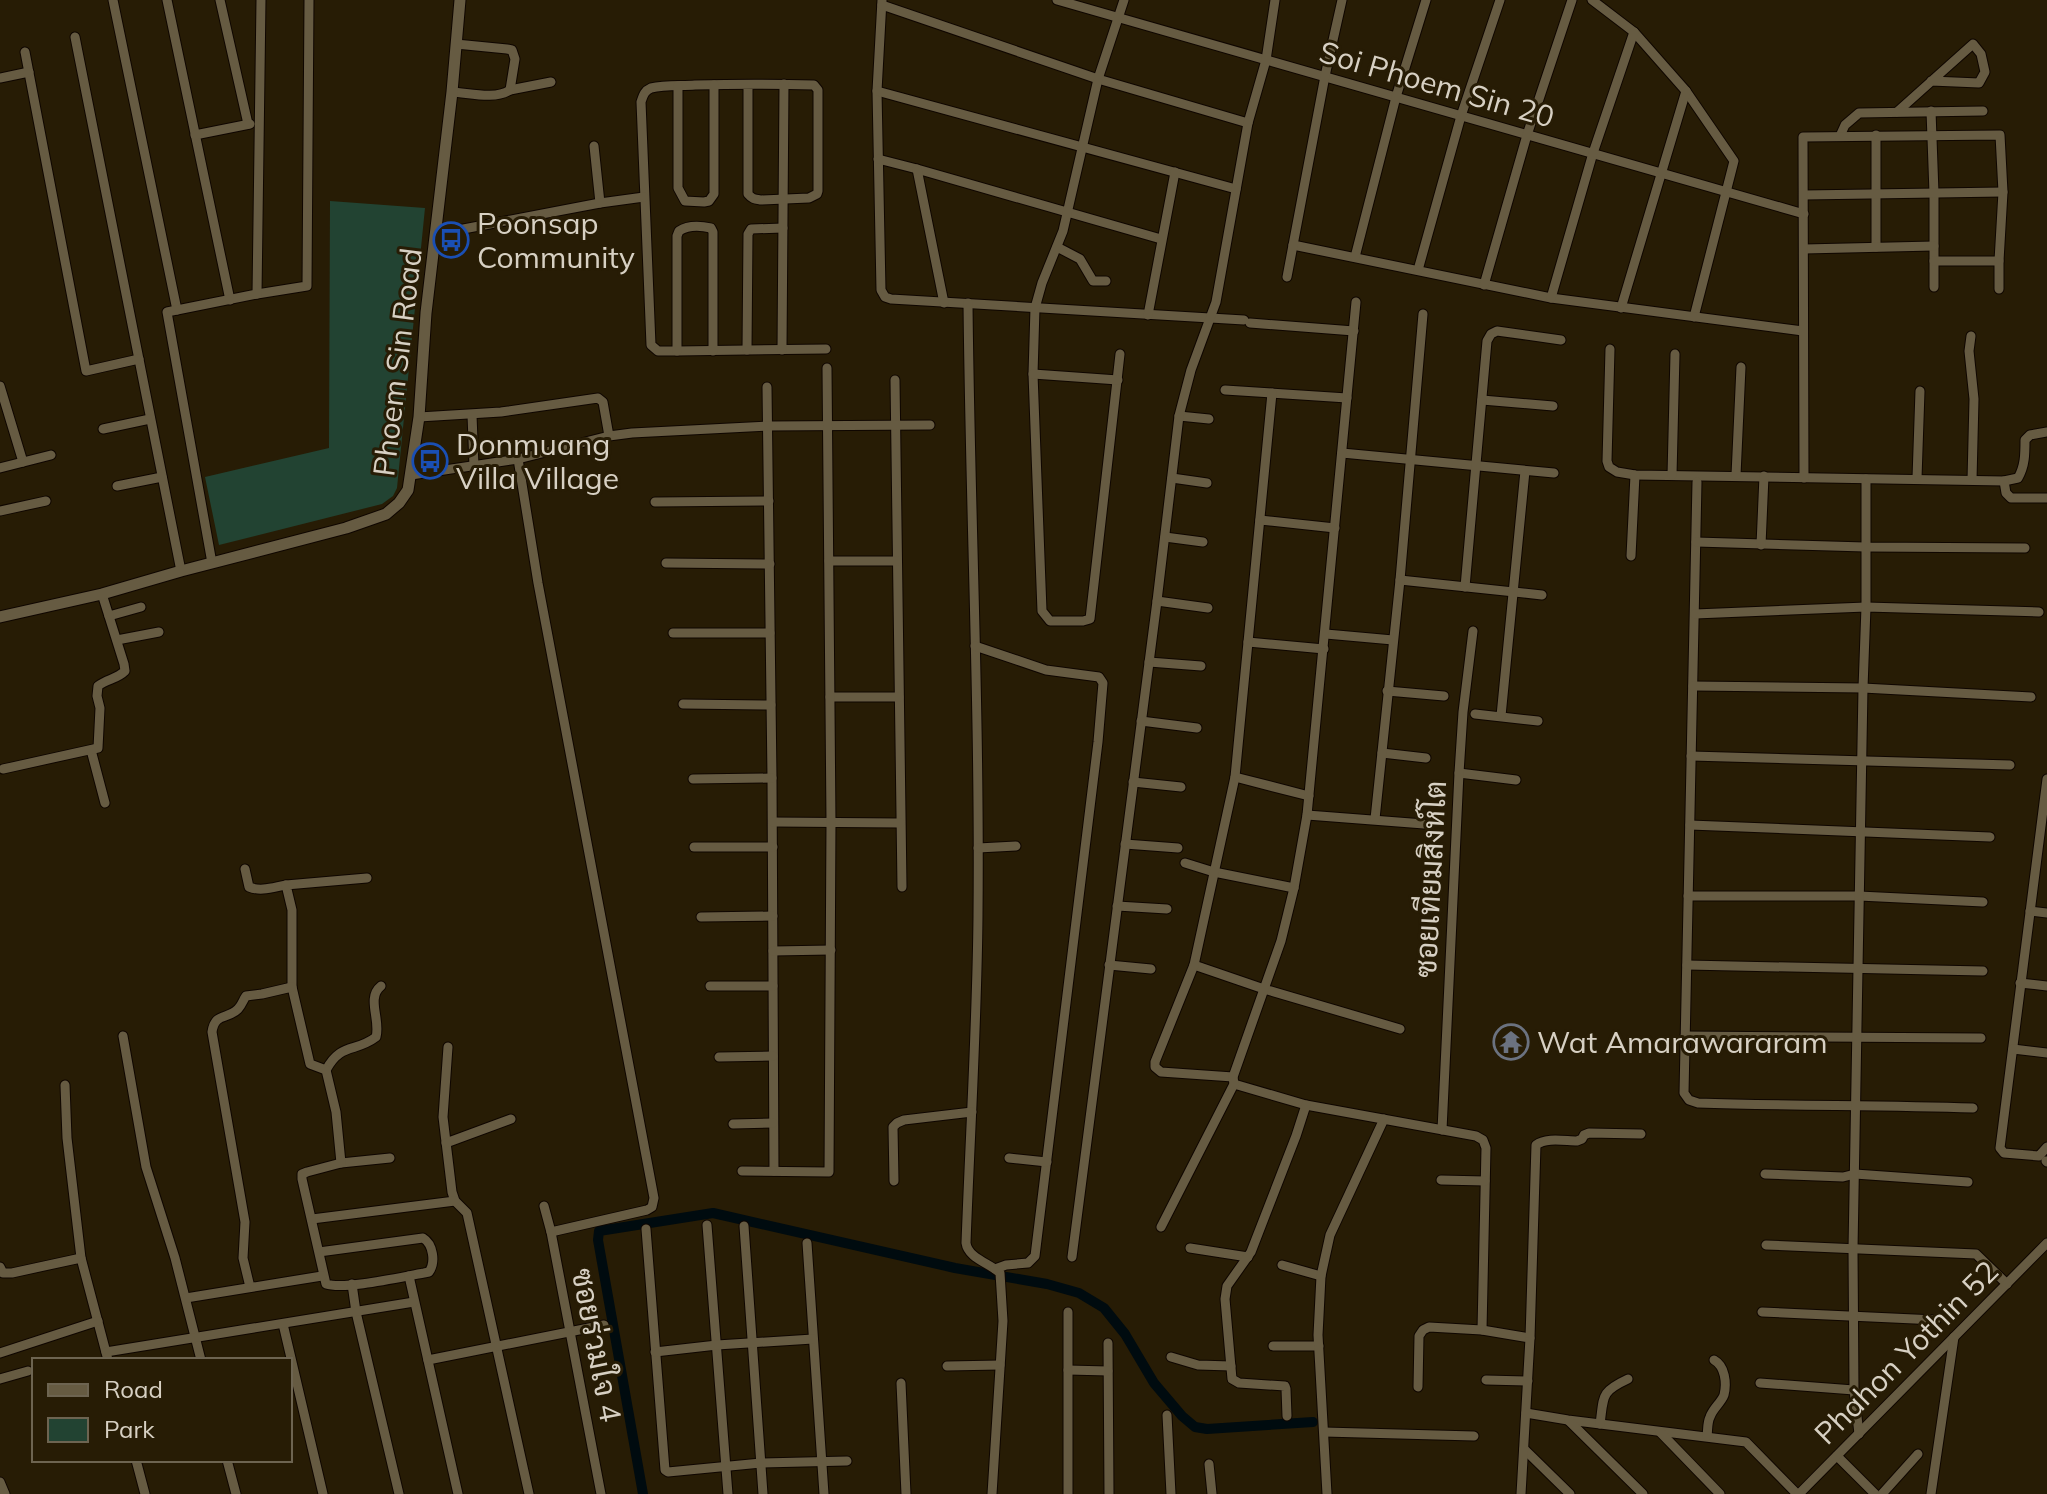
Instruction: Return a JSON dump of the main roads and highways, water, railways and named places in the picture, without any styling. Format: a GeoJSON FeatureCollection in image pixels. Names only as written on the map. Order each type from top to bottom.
{"type":"FeatureCollection","features":[{"type":"Feature","properties":{"kind":"waterway"},"geometry":{"type":"LineString","coordinates":[[643,1494],[598,1240],[599,1231],[713,1213],[1079,1293],[1104,1308],[1125,1334],[1154,1383],[1195,1427],[1207,1429],[1313,1422]]}},
{"type":"Feature","properties":{"kind":"place","name":"Poonsap Community"},"geometry":{"type":"Point","coordinates":[451,240]}},
{"type":"Feature","properties":{"kind":"place","name":"Donmuang Villa Village"},"geometry":{"type":"Point","coordinates":[430,461]}},
{"type":"Feature","properties":{"kind":"place","name":"Wat Amarawararam"},"geometry":{"type":"Point","coordinates":[1511,1042]}}]}
